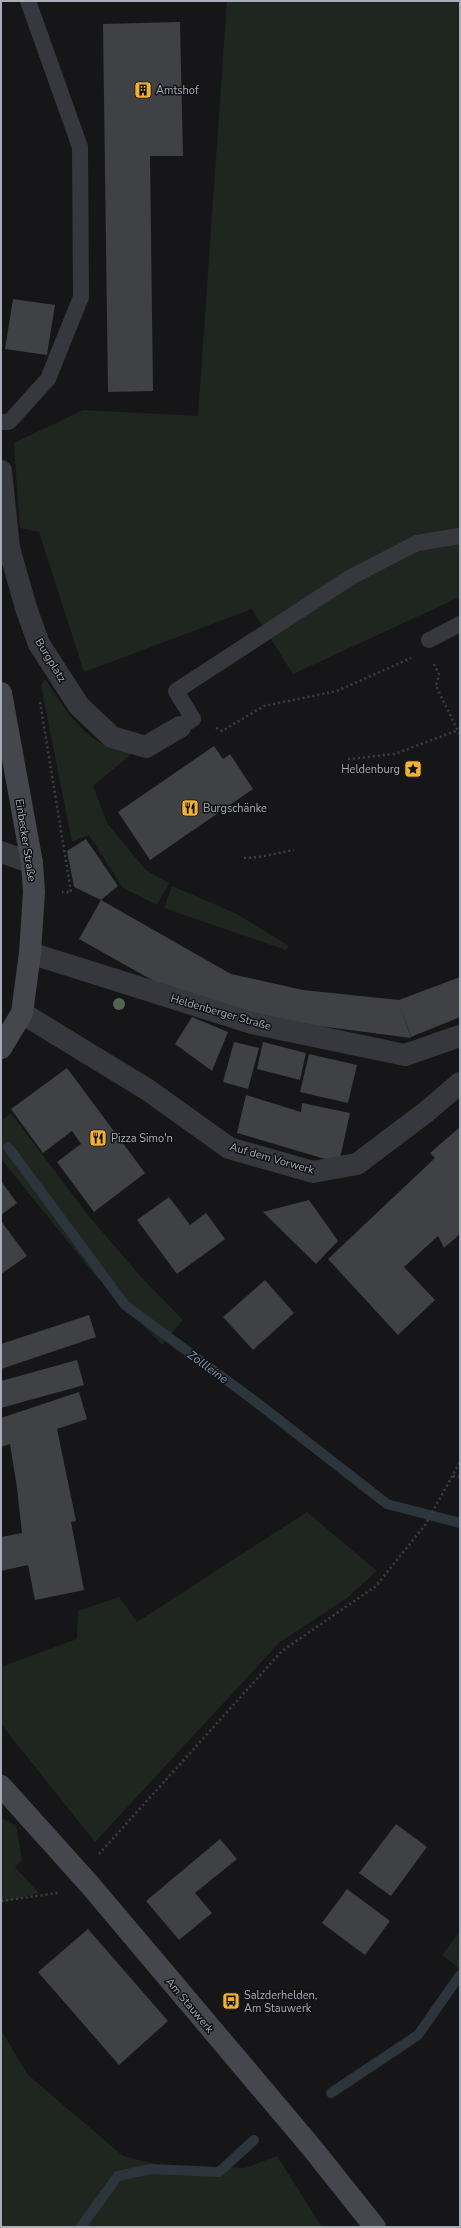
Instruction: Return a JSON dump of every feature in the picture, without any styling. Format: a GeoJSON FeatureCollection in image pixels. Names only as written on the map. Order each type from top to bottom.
{"type":"FeatureCollection","features":[{"type":"Feature","properties":{"kind":"street","name":"Burgplatz"},"geometry":{"type":"LineString","coordinates":[[1,471],[9,548],[26,608],[39,644],[80,706],[112,737],[146,747],[180,727]]}},
{"type":"Feature","properties":{"kind":"street","name":"Einbecker Straße"},"geometry":{"type":"LineString","coordinates":[[1,693],[32,863],[34,892],[30,953],[22,1013]]}},
{"type":"Feature","properties":{"kind":"street"},"geometry":{"type":"LineString","coordinates":[[1,852],[32,863]]}},
{"type":"Feature","properties":{"kind":"street","name":"Heldenberger Straße"},"geometry":{"type":"LineString","coordinates":[[30,953],[252,1023],[405,1055],[460,1036]]}},
{"type":"Feature","properties":{"kind":"street"},"geometry":{"type":"LineString","coordinates":[[1,1048],[22,1013]]}},
{"type":"Feature","properties":{"kind":"street","name":"Auf dem Vorwerk"},"geometry":{"type":"LineString","coordinates":[[22,1013],[148,1090],[229,1148],[313,1172],[357,1164],[426,1112],[460,1083]]}},
{"type":"Feature","properties":{"kind":"street","name":"Am Stauwerk"},"geometry":{"type":"LineString","coordinates":[[1,1786],[80,1874],[312,2148],[375,2227]]}},
{"type":"Feature","properties":{"kind":"lane"},"geometry":{"type":"LineString","coordinates":[[1,422],[9,422],[48,379],[81,297],[80,147],[28,1]]}},
{"type":"Feature","properties":{"kind":"lane"},"geometry":{"type":"LineString","coordinates":[[180,727],[193,719],[176,691],[351,577],[417,543],[460,536]]}},
{"type":"Feature","properties":{"kind":"lane"},"geometry":{"type":"LineString","coordinates":[[428,646],[460,624]]}},
{"type":"Feature","properties":{"kind":"path"},"geometry":{"type":"LineString","coordinates":[[222,731],[264,706],[337,691],[428,646],[440,674],[436,686],[460,735]]}},
{"type":"Feature","properties":{"kind":"path"},"geometry":{"type":"LineString","coordinates":[[34,892],[71,892],[40,695]]}},
{"type":"Feature","properties":{"kind":"path"},"geometry":{"type":"LineString","coordinates":[[348,759],[395,754],[458,730]]}},
{"type":"Feature","properties":{"kind":"path"},"geometry":{"type":"LineString","coordinates":[[244,858],[259,857],[294,850]]}},
{"type":"Feature","properties":{"kind":"path"},"geometry":{"type":"LineString","coordinates":[[1,1901],[56,1894],[80,1874],[282,1651],[376,1586],[425,1525],[442,1491],[453,1476],[460,1462]]}},
{"type":"Feature","properties":{"kind":"path"},"geometry":{"type":"LineString","coordinates":[[453,1476],[460,1477]]}},
{"type":"Feature","properties":{"kind":"shaded area"},"geometry":{"type":"Polygon","coordinates":[[[227,1],[460,1],[460,597],[293,674],[252,609],[84,672],[39,532],[20,528],[14,443],[83,410],[198,416],[227,1]]]}},
{"type":"Feature","properties":{"kind":"shaded area"},"geometry":{"type":"Polygon","coordinates":[[[45,679],[79,726],[88,734],[107,746],[134,752],[93,786],[107,823],[146,870],[169,883],[157,905],[123,888],[89,835],[72,842],[41,685],[45,679]]]}},
{"type":"Feature","properties":{"kind":"shaded area"},"geometry":{"type":"Polygon","coordinates":[[[172,886],[235,913],[289,946],[286,950],[164,908],[172,886]]]}},
{"type":"Feature","properties":{"kind":"shaded area"},"geometry":{"type":"Polygon","coordinates":[[[11,1113],[88,1215],[142,1278],[183,1320],[162,1345],[95,1275],[1,1159],[1,1121],[11,1113]]]}},
{"type":"Feature","properties":{"kind":"shaded area"},"geometry":{"type":"Polygon","coordinates":[[[307,1512],[377,1571],[347,1598],[280,1642],[95,1842],[1,1724],[1,1667],[77,1639],[78,1611],[119,1597],[137,1622],[307,1512]]]}},
{"type":"Feature","properties":{"kind":"shaded area"},"geometry":{"type":"Polygon","coordinates":[[[1,1818],[16,1825],[22,1860],[15,1867],[39,1893],[1,1903],[1,1818]]]}},
{"type":"Feature","properties":{"kind":"shaded area"},"geometry":{"type":"Polygon","coordinates":[[[460,1931],[460,1969],[442,1955],[460,1931]]]}},
{"type":"Feature","properties":{"kind":"shaded area"},"geometry":{"type":"Polygon","coordinates":[[[1,2030],[28,2075],[123,2156],[163,2166],[245,2168],[277,2156],[322,2227],[1,2227],[1,2030]]]}},
{"type":"Feature","properties":{"kind":"building"},"geometry":{"type":"Polygon","coordinates":[[[180,22],[183,156],[150,156],[153,391],[108,392],[103,24],[180,22]]]}},
{"type":"Feature","properties":{"kind":"building"},"geometry":{"type":"Polygon","coordinates":[[[13,299],[55,305],[47,355],[5,349],[13,299]]]}},
{"type":"Feature","properties":{"kind":"building"},"geometry":{"type":"Polygon","coordinates":[[[214,746],[223,759],[230,754],[253,789],[150,860],[118,812],[214,746]]]}},
{"type":"Feature","properties":{"kind":"building"},"geometry":{"type":"Polygon","coordinates":[[[86,839],[118,886],[101,900],[74,887],[67,851],[86,839]]]}},
{"type":"Feature","properties":{"kind":"building"},"geometry":{"type":"Polygon","coordinates":[[[101,900],[231,974],[303,990],[399,1000],[460,977],[460,1017],[411,1037],[400,1006],[411,1038],[296,1023],[216,1006],[168,989],[79,939],[101,900]]]}},
{"type":"Feature","properties":{"kind":"building"},"geometry":{"type":"Polygon","coordinates":[[[192,1017],[228,1032],[212,1071],[175,1044],[192,1017]]]}},
{"type":"Feature","properties":{"kind":"building"},"geometry":{"type":"Polygon","coordinates":[[[234,1042],[259,1048],[248,1089],[223,1082],[234,1042]]]}},
{"type":"Feature","properties":{"kind":"building"},"geometry":{"type":"Polygon","coordinates":[[[263,1042],[306,1053],[300,1080],[257,1069],[263,1042]]]}},
{"type":"Feature","properties":{"kind":"building"},"geometry":{"type":"Polygon","coordinates":[[[309,1054],[357,1065],[348,1103],[300,1092],[309,1054]]]}},
{"type":"Feature","properties":{"kind":"building","name":"Pizza Simo'n"},"geometry":{"type":"Polygon","coordinates":[[[67,1068],[145,1173],[94,1212],[57,1162],[81,1144],[72,1131],[43,1153],[11,1109],[67,1068]]]}},
{"type":"Feature","properties":{"kind":"building"},"geometry":{"type":"Polygon","coordinates":[[[246,1095],[301,1112],[302,1103],[350,1113],[339,1163],[237,1133],[246,1095]]]}},
{"type":"Feature","properties":{"kind":"building"},"geometry":{"type":"Polygon","coordinates":[[[460,1127],[460,1234],[444,1248],[438,1236],[404,1267],[435,1300],[398,1335],[328,1259],[435,1158],[430,1153],[460,1127]]]}},
{"type":"Feature","properties":{"kind":"building"},"geometry":{"type":"Polygon","coordinates":[[[1,1181],[17,1203],[1,1215],[1,1181]]]}},
{"type":"Feature","properties":{"kind":"building"},"geometry":{"type":"Polygon","coordinates":[[[169,1197],[190,1225],[206,1213],[225,1239],[177,1274],[137,1220],[169,1197]]]}},
{"type":"Feature","properties":{"kind":"building"},"geometry":{"type":"Polygon","coordinates":[[[309,1200],[338,1241],[316,1264],[263,1212],[309,1200]]]}},
{"type":"Feature","properties":{"kind":"building"},"geometry":{"type":"Polygon","coordinates":[[[1,1221],[27,1256],[1,1274],[1,1221]]]}},
{"type":"Feature","properties":{"kind":"building"},"geometry":{"type":"Polygon","coordinates":[[[265,1280],[294,1313],[253,1350],[223,1317],[265,1280]]]}},
{"type":"Feature","properties":{"kind":"building"},"geometry":{"type":"Polygon","coordinates":[[[89,1315],[96,1337],[1,1369],[1,1344],[89,1315]]]}},
{"type":"Feature","properties":{"kind":"building"},"geometry":{"type":"Polygon","coordinates":[[[77,1360],[84,1385],[1,1408],[1,1381],[77,1360]]]}},
{"type":"Feature","properties":{"kind":"building"},"geometry":{"type":"Polygon","coordinates":[[[79,1392],[87,1419],[57,1429],[76,1521],[71,1522],[84,1590],[35,1600],[28,1565],[1,1571],[1,1537],[22,1533],[10,1444],[1,1447],[1,1418],[79,1392]]]}},
{"type":"Feature","properties":{"kind":"building"},"geometry":{"type":"Polygon","coordinates":[[[396,1824],[427,1847],[391,1896],[359,1873],[396,1824]]]}},
{"type":"Feature","properties":{"kind":"building"},"geometry":{"type":"Polygon","coordinates":[[[220,1839],[237,1859],[195,1893],[212,1913],[179,1940],[146,1901],[220,1839]]]}},
{"type":"Feature","properties":{"kind":"building"},"geometry":{"type":"Polygon","coordinates":[[[347,1889],[390,1921],[365,1955],[322,1923],[347,1889]]]}},
{"type":"Feature","properties":{"kind":"building"},"geometry":{"type":"Polygon","coordinates":[[[88,1929],[168,2021],[119,2065],[38,1972],[88,1929]]]}},
{"type":"Feature","properties":{"kind":"waterway","name":"Zollleine"},"geometry":{"type":"LineString","coordinates":[[8,1147],[125,1305],[256,1402],[387,1504],[460,1523]]}},
{"type":"Feature","properties":{"kind":"waterway"},"geometry":{"type":"LineString","coordinates":[[331,2093],[418,2035],[460,1975]]}},
{"type":"Feature","properties":{"kind":"waterway"},"geometry":{"type":"LineString","coordinates":[[81,2227],[118,2176],[151,2169],[219,2172],[254,2140]]}},
{"type":"Feature","properties":{"kind":"place","name":"Amtshof"},"geometry":{"type":"Point","coordinates":[143,90]}},
{"type":"Feature","properties":{"kind":"place","name":"Heldenburg"},"geometry":{"type":"Point","coordinates":[413,769]}},
{"type":"Feature","properties":{"kind":"place","name":"Burgschänke"},"geometry":{"type":"Point","coordinates":[190,808]}},
{"type":"Feature","properties":{"kind":"place","name":"Pizza Simo'n"},"geometry":{"type":"Point","coordinates":[98,1138]}},
{"type":"Feature","properties":{"kind":"place","name":"Salzderhelden, Am Stauwerk"},"geometry":{"type":"Point","coordinates":[231,2001]}}]}
